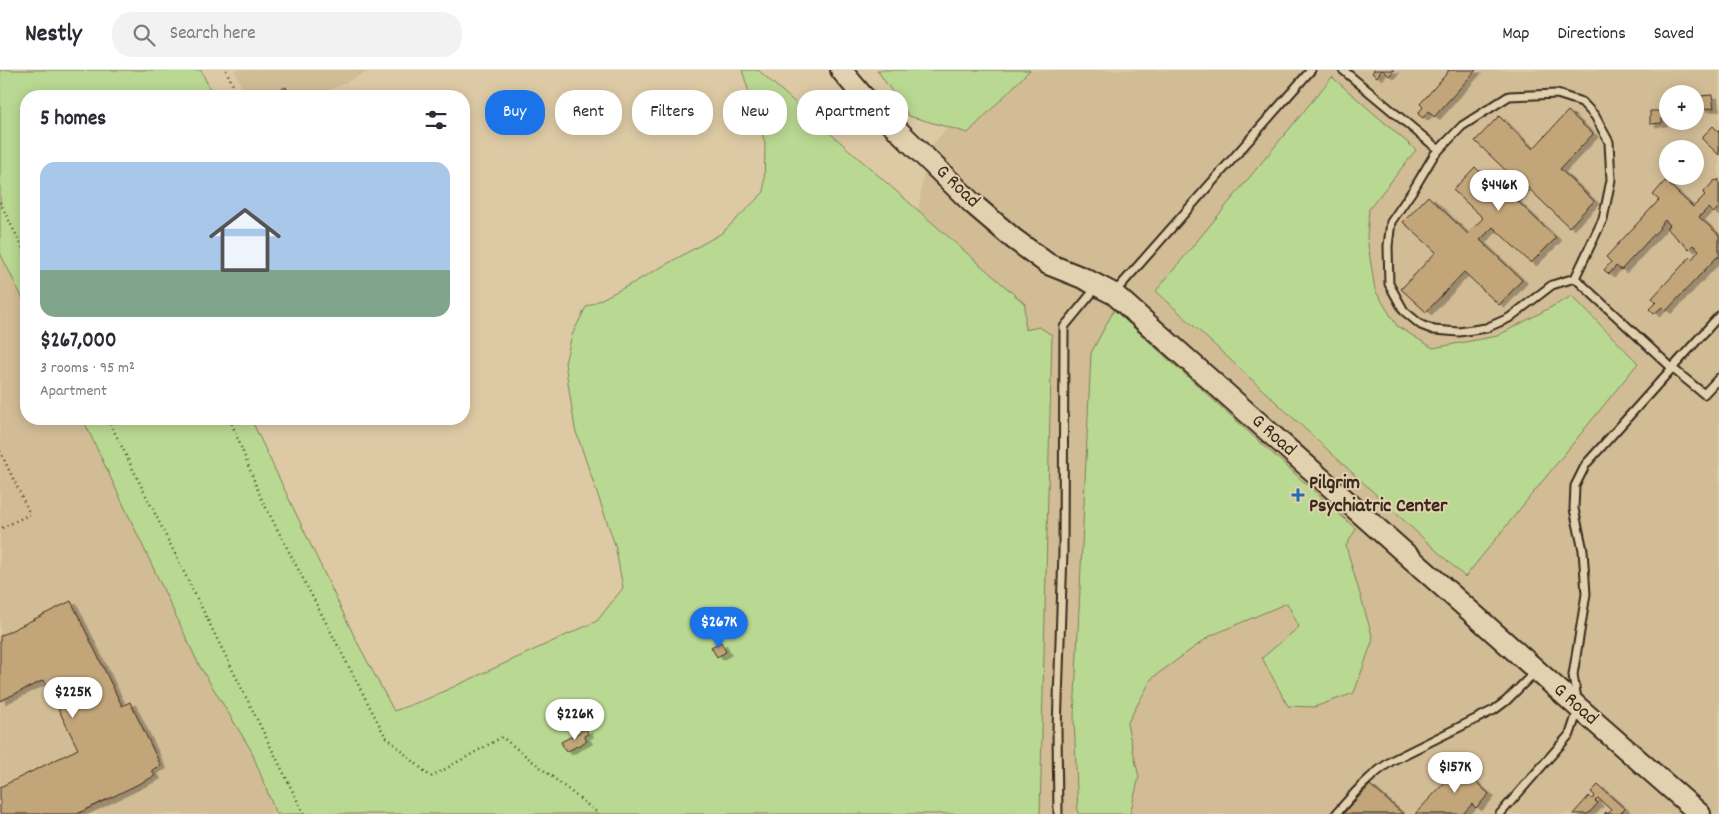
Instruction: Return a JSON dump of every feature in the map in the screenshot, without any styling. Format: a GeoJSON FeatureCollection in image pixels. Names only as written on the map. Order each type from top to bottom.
{"type":"FeatureCollection","features":[{"type":"Feature","properties":{"kind":"street","name":"G Road"},"geometry":{"type":"LineString","coordinates":[[841,70],[862,95],[973,204],[1014,239],[1048,264],[1083,278],[1106,290],[1700,814]]}},
{"type":"Feature","properties":{"kind":"lane"},"geometry":{"type":"LineString","coordinates":[[1058,814],[1057,728],[1065,436],[1064,327],[1106,290],[1311,70]]}},
{"type":"Feature","properties":{"kind":"lane"},"geometry":{"type":"LineString","coordinates":[[1343,70],[1439,150]]}},
{"type":"Feature","properties":{"kind":"lane"},"geometry":{"type":"LineString","coordinates":[[1558,94],[1582,102],[1595,116],[1609,142],[1611,180],[1602,219],[1575,278],[1552,285],[1509,318],[1486,328],[1459,332],[1434,330],[1421,325],[1404,311],[1389,284],[1388,246],[1391,222],[1439,150],[1462,126],[1509,96],[1558,94]]}},
{"type":"Feature","properties":{"kind":"lane"},"geometry":{"type":"LineString","coordinates":[[1575,278],[1672,368],[1704,394],[1719,378]]}},
{"type":"Feature","properties":{"kind":"lane"},"geometry":{"type":"LineString","coordinates":[[1500,814],[1570,734],[1578,708],[1573,675],[1586,594],[1583,550],[1574,509],[1575,486],[1586,464],[1719,316]]}},
{"type":"Feature","properties":{"kind":"lane"},"geometry":{"type":"LineString","coordinates":[[1336,814],[1354,792],[1378,769],[1494,710],[1506,701],[1536,670]]}},
{"type":"Feature","properties":{"kind":"path"},"geometry":{"type":"LineString","coordinates":[[226,70],[235,90]]}},
{"type":"Feature","properties":{"kind":"path"},"geometry":{"type":"LineString","coordinates":[[0,202],[20,243]]}},
{"type":"Feature","properties":{"kind":"path"},"geometry":{"type":"LineString","coordinates":[[111,425],[304,814]]}},
{"type":"Feature","properties":{"kind":"path"},"geometry":{"type":"LineString","coordinates":[[232,425],[261,498],[385,736],[432,777],[502,736],[599,814]]}},
{"type":"Feature","properties":{"kind":"path"},"geometry":{"type":"LineString","coordinates":[[0,451],[30,514],[0,529]]}},
{"type":"Feature","properties":{"kind":"shaded area"},"geometry":{"type":"Polygon","coordinates":[[[234,70],[371,70],[330,90],[243,90],[234,70]]]}},
{"type":"Feature","properties":{"kind":"shaded area","name":"Pilgrim Psychiatric Center"},"geometry":{"type":"Polygon","coordinates":[[[1002,70],[1719,70],[1719,814],[831,814],[927,150],[1002,70]]]}},
{"type":"Feature","properties":{"kind":"shaded area"},"geometry":{"type":"Polygon","coordinates":[[[0,228],[20,269],[20,425],[98,425],[291,814],[0,814],[0,228]]]}},
{"type":"Feature","properties":{"kind":"green space"},"geometry":{"type":"Polygon","coordinates":[[[0,70],[201,70],[210,90],[20,90],[20,293],[0,253],[0,70]]]}},
{"type":"Feature","properties":{"kind":"green space"},"geometry":{"type":"Polygon","coordinates":[[[742,70],[758,70],[781,90],[748,90],[742,70]]]}},
{"type":"Feature","properties":{"kind":"green space"},"geometry":{"type":"Polygon","coordinates":[[[877,70],[1030,70],[968,133],[909,116],[908,90],[891,90],[877,70]]]}},
{"type":"Feature","properties":{"kind":"green space"},"geometry":{"type":"Polygon","coordinates":[[[1332,77],[1416,150],[1369,209],[1367,238],[1375,290],[1397,326],[1433,348],[1497,336],[1572,296],[1638,363],[1465,577],[1156,291],[1332,77]]]}},
{"type":"Feature","properties":{"kind":"green space"},"geometry":{"type":"Polygon","coordinates":[[[787,95],[797,104],[797,135],[832,135],[1025,304],[1025,330],[1039,327],[1052,335],[1040,814],[276,814],[251,750],[199,665],[86,425],[254,425],[356,640],[394,711],[427,699],[597,621],[623,588],[615,545],[575,429],[565,363],[572,335],[586,307],[722,233],[764,192],[765,143],[762,135],[787,135],[787,95]]]}},
{"type":"Feature","properties":{"kind":"green space"},"geometry":{"type":"Polygon","coordinates":[[[1114,310],[1356,529],[1346,546],[1373,639],[1354,693],[1314,707],[1288,706],[1262,658],[1299,627],[1287,603],[1210,636],[1152,678],[1127,724],[1139,777],[1130,814],[1078,814],[1074,717],[1091,353],[1114,310]]]}},
{"type":"Feature","properties":{"kind":"building"},"geometry":{"type":"Polygon","coordinates":[[[1374,70],[1382,70],[1377,77],[1372,73],[1374,70]]]}},
{"type":"Feature","properties":{"kind":"building"},"geometry":{"type":"Polygon","coordinates":[[[1382,70],[1394,70],[1389,76],[1382,70]]]}},
{"type":"Feature","properties":{"kind":"building"},"geometry":{"type":"Polygon","coordinates":[[[1448,70],[1476,70],[1434,117],[1428,111],[1423,118],[1418,114],[1423,107],[1420,104],[1448,70]]]}},
{"type":"Feature","properties":{"kind":"building"},"geometry":{"type":"Polygon","coordinates":[[[1712,95],[1714,108],[1704,109],[1704,96],[1712,95]]]}},
{"type":"Feature","properties":{"kind":"building"},"geometry":{"type":"Polygon","coordinates":[[[1568,111],[1593,134],[1560,169],[1594,201],[1569,227],[1526,186],[1515,199],[1556,238],[1531,263],[1493,227],[1480,240],[1522,280],[1499,305],[1464,272],[1426,312],[1401,289],[1436,252],[1403,222],[1428,196],[1468,234],[1483,218],[1453,190],[1475,167],[1507,198],[1520,184],[1475,141],[1499,116],[1533,149],[1568,111]]]}},
{"type":"Feature","properties":{"kind":"building"},"geometry":{"type":"Polygon","coordinates":[[[1650,111],[1659,111],[1659,123],[1650,124],[1650,111]]]}},
{"type":"Feature","properties":{"kind":"building"},"geometry":{"type":"Polygon","coordinates":[[[1713,126],[1719,132],[1719,155],[1704,140],[1701,138],[1713,126]]]}},
{"type":"Feature","properties":{"kind":"building"},"geometry":{"type":"Polygon","coordinates":[[[1719,179],[1719,207],[1713,213],[1708,208],[1699,217],[1719,235],[1719,258],[1717,257],[1666,311],[1662,307],[1654,314],[1649,309],[1656,302],[1652,298],[1690,257],[1692,259],[1699,250],[1693,245],[1689,249],[1666,228],[1670,225],[1665,220],[1660,228],[1621,270],[1616,266],[1609,274],[1604,270],[1611,262],[1606,257],[1659,200],[1653,195],[1662,185],[1669,185],[1693,207],[1705,195],[1703,193],[1715,180],[1719,179]]]}},
{"type":"Feature","properties":{"kind":"building"},"geometry":{"type":"Polygon","coordinates":[[[71,601],[122,706],[130,702],[161,766],[152,770],[155,776],[77,814],[0,814],[0,787],[78,749],[44,680],[0,701],[0,636],[71,601]]]}},
{"type":"Feature","properties":{"kind":"building"},"geometry":{"type":"Polygon","coordinates":[[[721,642],[726,652],[717,657],[711,647],[721,642]]]}},
{"type":"Feature","properties":{"kind":"building"},"geometry":{"type":"Polygon","coordinates":[[[586,729],[588,734],[584,736],[587,741],[566,752],[561,742],[586,729]]]}},
{"type":"Feature","properties":{"kind":"building"},"geometry":{"type":"Polygon","coordinates":[[[1454,762],[1489,794],[1476,808],[1472,804],[1463,814],[1415,814],[1446,781],[1441,776],[1454,762]]]}},
{"type":"Feature","properties":{"kind":"building"},"geometry":{"type":"Polygon","coordinates":[[[1370,785],[1403,814],[1343,814],[1370,785]]]}},
{"type":"Feature","properties":{"kind":"building"},"geometry":{"type":"Polygon","coordinates":[[[1598,785],[1625,809],[1620,814],[1608,814],[1611,810],[1598,798],[1595,801],[1598,803],[1588,814],[1573,814],[1589,796],[1592,799],[1595,796],[1591,792],[1598,785]]]}},
{"type":"Feature","properties":{"kind":"place","name":"Pilgrim Psychiatric Center"},"geometry":{"type":"Point","coordinates":[1298,495]}}]}
